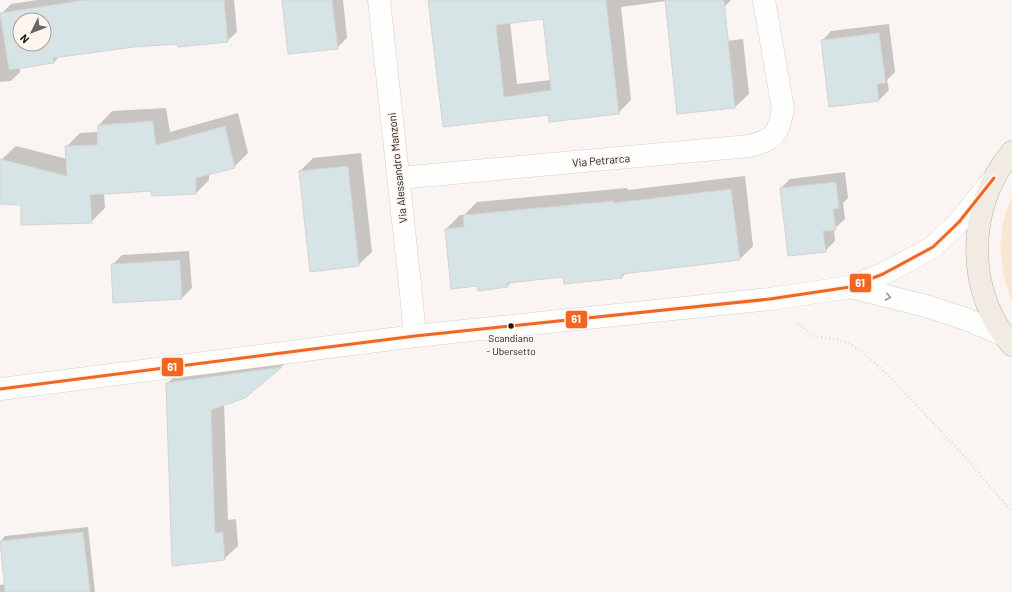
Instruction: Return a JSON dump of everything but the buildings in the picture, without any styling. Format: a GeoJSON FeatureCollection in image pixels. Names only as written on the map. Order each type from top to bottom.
{"type":"FeatureCollection","features":[{"type":"Feature","properties":{"kind":"main road"},"geometry":{"type":"LineString","coordinates":[[1007,340],[992,315],[984,294],[978,272],[977,248],[979,224],[985,200],[994,178],[1012,152]]}},
{"type":"Feature","properties":{"kind":"street","name":"Via Alessandro Manzoni"},"geometry":{"type":"LineString","coordinates":[[379,0],[412,294],[415,336]]}},
{"type":"Feature","properties":{"kind":"street","name":"Via Petrarca"},"geometry":{"type":"LineString","coordinates":[[399,178],[749,146],[765,142],[776,133],[780,124],[783,109],[764,0]]}},
{"type":"Feature","properties":{"kind":"street"},"geometry":{"type":"LineString","coordinates":[[0,389],[415,336],[770,299],[850,287],[883,274],[933,247],[960,222],[994,178]]}},
{"type":"Feature","properties":{"kind":"street"},"geometry":{"type":"LineString","coordinates":[[850,287],[926,306],[966,319],[1007,340]]}},
{"type":"Feature","properties":{"kind":"path"},"geometry":{"type":"LineString","coordinates":[[770,299],[813,336],[834,338],[848,343],[867,356],[890,376],[966,458],[1012,512]]}},
{"type":"Feature","properties":{"kind":"shaded area"},"geometry":{"type":"Polygon","coordinates":[[[1012,196],[1012,302],[1004,276],[1001,236],[1003,222],[1012,196]]]}},
{"type":"Feature","properties":{"kind":"transit line","name":"61"},"geometry":{"type":"LineString","coordinates":[[0,389],[415,336],[770,299],[850,287],[883,274],[933,247],[959,222],[994,178]]}},
{"type":"Feature","properties":{"kind":"place","name":"Scandiano - Ubersetto"},"geometry":{"type":"Point","coordinates":[511,326]}}]}
